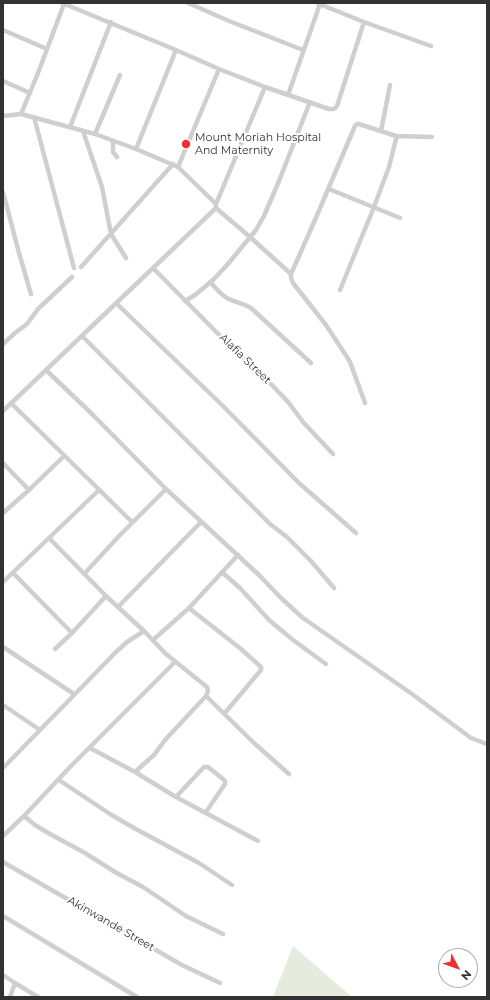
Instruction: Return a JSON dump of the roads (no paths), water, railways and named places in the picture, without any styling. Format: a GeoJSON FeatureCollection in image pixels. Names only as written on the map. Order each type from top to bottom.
{"type":"FeatureCollection","features":[{"type":"Feature","properties":{"kind":"street"},"geometry":{"type":"LineString","coordinates":[[188,3],[303,50]]}},
{"type":"Feature","properties":{"kind":"street"},"geometry":{"type":"LineString","coordinates":[[21,114],[63,4],[111,22],[219,69],[265,87],[330,109],[334,109],[337,106],[364,22]]}},
{"type":"Feature","properties":{"kind":"street"},"geometry":{"type":"LineString","coordinates":[[288,94],[319,4],[432,46]]}},
{"type":"Feature","properties":{"kind":"street"},"geometry":{"type":"LineString","coordinates":[[70,127],[111,22]]}},
{"type":"Feature","properties":{"kind":"street"},"geometry":{"type":"LineString","coordinates":[[3,30],[47,49]]}},
{"type":"Feature","properties":{"kind":"street"},"geometry":{"type":"LineString","coordinates":[[136,148],[176,50]]}},
{"type":"Feature","properties":{"kind":"street"},"geometry":{"type":"LineString","coordinates":[[178,167],[219,69]]}},
{"type":"Feature","properties":{"kind":"street"},"geometry":{"type":"LineString","coordinates":[[95,134],[120,75]]}},
{"type":"Feature","properties":{"kind":"street"},"geometry":{"type":"LineString","coordinates":[[3,81],[30,93]]}},
{"type":"Feature","properties":{"kind":"street"},"geometry":{"type":"LineString","coordinates":[[381,131],[390,85]]}},
{"type":"Feature","properties":{"kind":"street"},"geometry":{"type":"LineString","coordinates":[[3,411],[216,206],[265,87]]}},
{"type":"Feature","properties":{"kind":"street"},"geometry":{"type":"LineString","coordinates":[[185,301],[195,295],[227,266],[256,230],[264,216],[310,102]]}},
{"type":"Feature","properties":{"kind":"street"},"geometry":{"type":"LineString","coordinates":[[3,116],[21,114],[95,134],[136,148],[173,164],[178,167],[216,206],[291,274]]}},
{"type":"Feature","properties":{"kind":"street"},"geometry":{"type":"LineString","coordinates":[[34,117],[74,268]]}},
{"type":"Feature","properties":{"kind":"street"},"geometry":{"type":"LineString","coordinates":[[365,403],[348,357],[326,325],[293,283],[291,274],[357,124],[396,136],[432,137]]}},
{"type":"Feature","properties":{"kind":"street"},"geometry":{"type":"LineString","coordinates":[[83,131],[102,187],[111,234],[126,258]]}},
{"type":"Feature","properties":{"kind":"street"},"geometry":{"type":"LineString","coordinates":[[340,290],[389,167],[395,146],[396,136]]}},
{"type":"Feature","properties":{"kind":"street"},"geometry":{"type":"LineString","coordinates":[[113,141],[113,152],[117,157]]}},
{"type":"Feature","properties":{"kind":"street"},"geometry":{"type":"LineString","coordinates":[[81,267],[173,164]]}},
{"type":"Feature","properties":{"kind":"street"},"geometry":{"type":"LineString","coordinates":[[328,189],[400,218]]}},
{"type":"Feature","properties":{"kind":"street"},"geometry":{"type":"LineString","coordinates":[[3,192],[31,294]]}},
{"type":"Feature","properties":{"kind":"street","name":"Alafia Street"},"geometry":{"type":"LineString","coordinates":[[153,268],[250,366],[273,386],[289,403],[303,422],[333,454]]}},
{"type":"Feature","properties":{"kind":"street"},"geometry":{"type":"LineString","coordinates":[[3,344],[27,324],[43,305],[72,277]]}},
{"type":"Feature","properties":{"kind":"street"},"geometry":{"type":"LineString","coordinates":[[210,282],[228,299],[251,308],[311,363]]}},
{"type":"Feature","properties":{"kind":"street"},"geometry":{"type":"LineString","coordinates":[[116,303],[222,405],[299,483],[356,533]]}},
{"type":"Feature","properties":{"kind":"street"},"geometry":{"type":"LineString","coordinates":[[82,336],[270,524],[287,537],[311,560],[334,588]]}},
{"type":"Feature","properties":{"kind":"street"},"geometry":{"type":"LineString","coordinates":[[46,370],[166,489],[238,555],[282,600],[302,618],[412,694],[471,738],[487,744]]}},
{"type":"Feature","properties":{"kind":"street"},"geometry":{"type":"LineString","coordinates":[[11,403],[132,522]]}},
{"type":"Feature","properties":{"kind":"street"},"geometry":{"type":"LineString","coordinates":[[3,513],[64,456]]}},
{"type":"Feature","properties":{"kind":"street"},"geometry":{"type":"LineString","coordinates":[[3,463],[29,490]]}},
{"type":"Feature","properties":{"kind":"street"},"geometry":{"type":"LineString","coordinates":[[84,574],[132,522],[166,489]]}},
{"type":"Feature","properties":{"kind":"street"},"geometry":{"type":"LineString","coordinates":[[3,582],[99,490]]}},
{"type":"Feature","properties":{"kind":"street"},"geometry":{"type":"LineString","coordinates":[[118,607],[201,522]]}},
{"type":"Feature","properties":{"kind":"street"},"geometry":{"type":"LineString","coordinates":[[49,538],[106,596],[175,662],[207,687],[208,691],[206,696],[165,740],[154,755],[135,772]]}},
{"type":"Feature","properties":{"kind":"street"},"geometry":{"type":"LineString","coordinates":[[153,640],[189,608],[238,555]]}},
{"type":"Feature","properties":{"kind":"street"},"geometry":{"type":"LineString","coordinates":[[222,572],[240,588],[269,620],[326,664]]}},
{"type":"Feature","properties":{"kind":"street"},"geometry":{"type":"LineString","coordinates":[[13,573],[72,633]]}},
{"type":"Feature","properties":{"kind":"street"},"geometry":{"type":"LineString","coordinates":[[55,649],[106,596]]}},
{"type":"Feature","properties":{"kind":"street"},"geometry":{"type":"LineString","coordinates":[[189,608],[241,649],[261,667],[261,670],[224,714]]}},
{"type":"Feature","properties":{"kind":"street"},"geometry":{"type":"LineString","coordinates":[[4,766],[127,642],[144,631]]}},
{"type":"Feature","properties":{"kind":"street"},"geometry":{"type":"LineString","coordinates":[[3,648],[74,694]]}},
{"type":"Feature","properties":{"kind":"street"},"geometry":{"type":"LineString","coordinates":[[3,836],[175,662]]}},
{"type":"Feature","properties":{"kind":"street"},"geometry":{"type":"LineString","coordinates":[[206,696],[255,744],[289,774]]}},
{"type":"Feature","properties":{"kind":"street"},"geometry":{"type":"LineString","coordinates":[[3,705],[40,730]]}},
{"type":"Feature","properties":{"kind":"street"},"geometry":{"type":"LineString","coordinates":[[90,748],[258,841]]}},
{"type":"Feature","properties":{"kind":"street"},"geometry":{"type":"LineString","coordinates":[[176,796],[204,767],[208,767],[224,779],[225,784],[206,812]]}},
{"type":"Feature","properties":{"kind":"street"},"geometry":{"type":"LineString","coordinates":[[58,780],[122,821],[199,862],[232,885]]}},
{"type":"Feature","properties":{"kind":"street"},"geometry":{"type":"LineString","coordinates":[[24,816],[50,834],[143,887],[186,916],[223,934]]}},
{"type":"Feature","properties":{"kind":"street","name":"Akinwande Street"},"geometry":{"type":"LineString","coordinates":[[3,862],[182,965],[220,983]]}},
{"type":"Feature","properties":{"kind":"street"},"geometry":{"type":"LineString","coordinates":[[3,916],[137,997]]}},
{"type":"Feature","properties":{"kind":"street"},"geometry":{"type":"LineString","coordinates":[[3,975],[38,997]]}},
{"type":"Feature","properties":{"kind":"street"},"geometry":{"type":"LineString","coordinates":[[10,997],[15,983]]}},
{"type":"Feature","properties":{"kind":"place","name":"Mount Moriah Hospital And Maternity"},"geometry":{"type":"Point","coordinates":[186,144]}}]}
